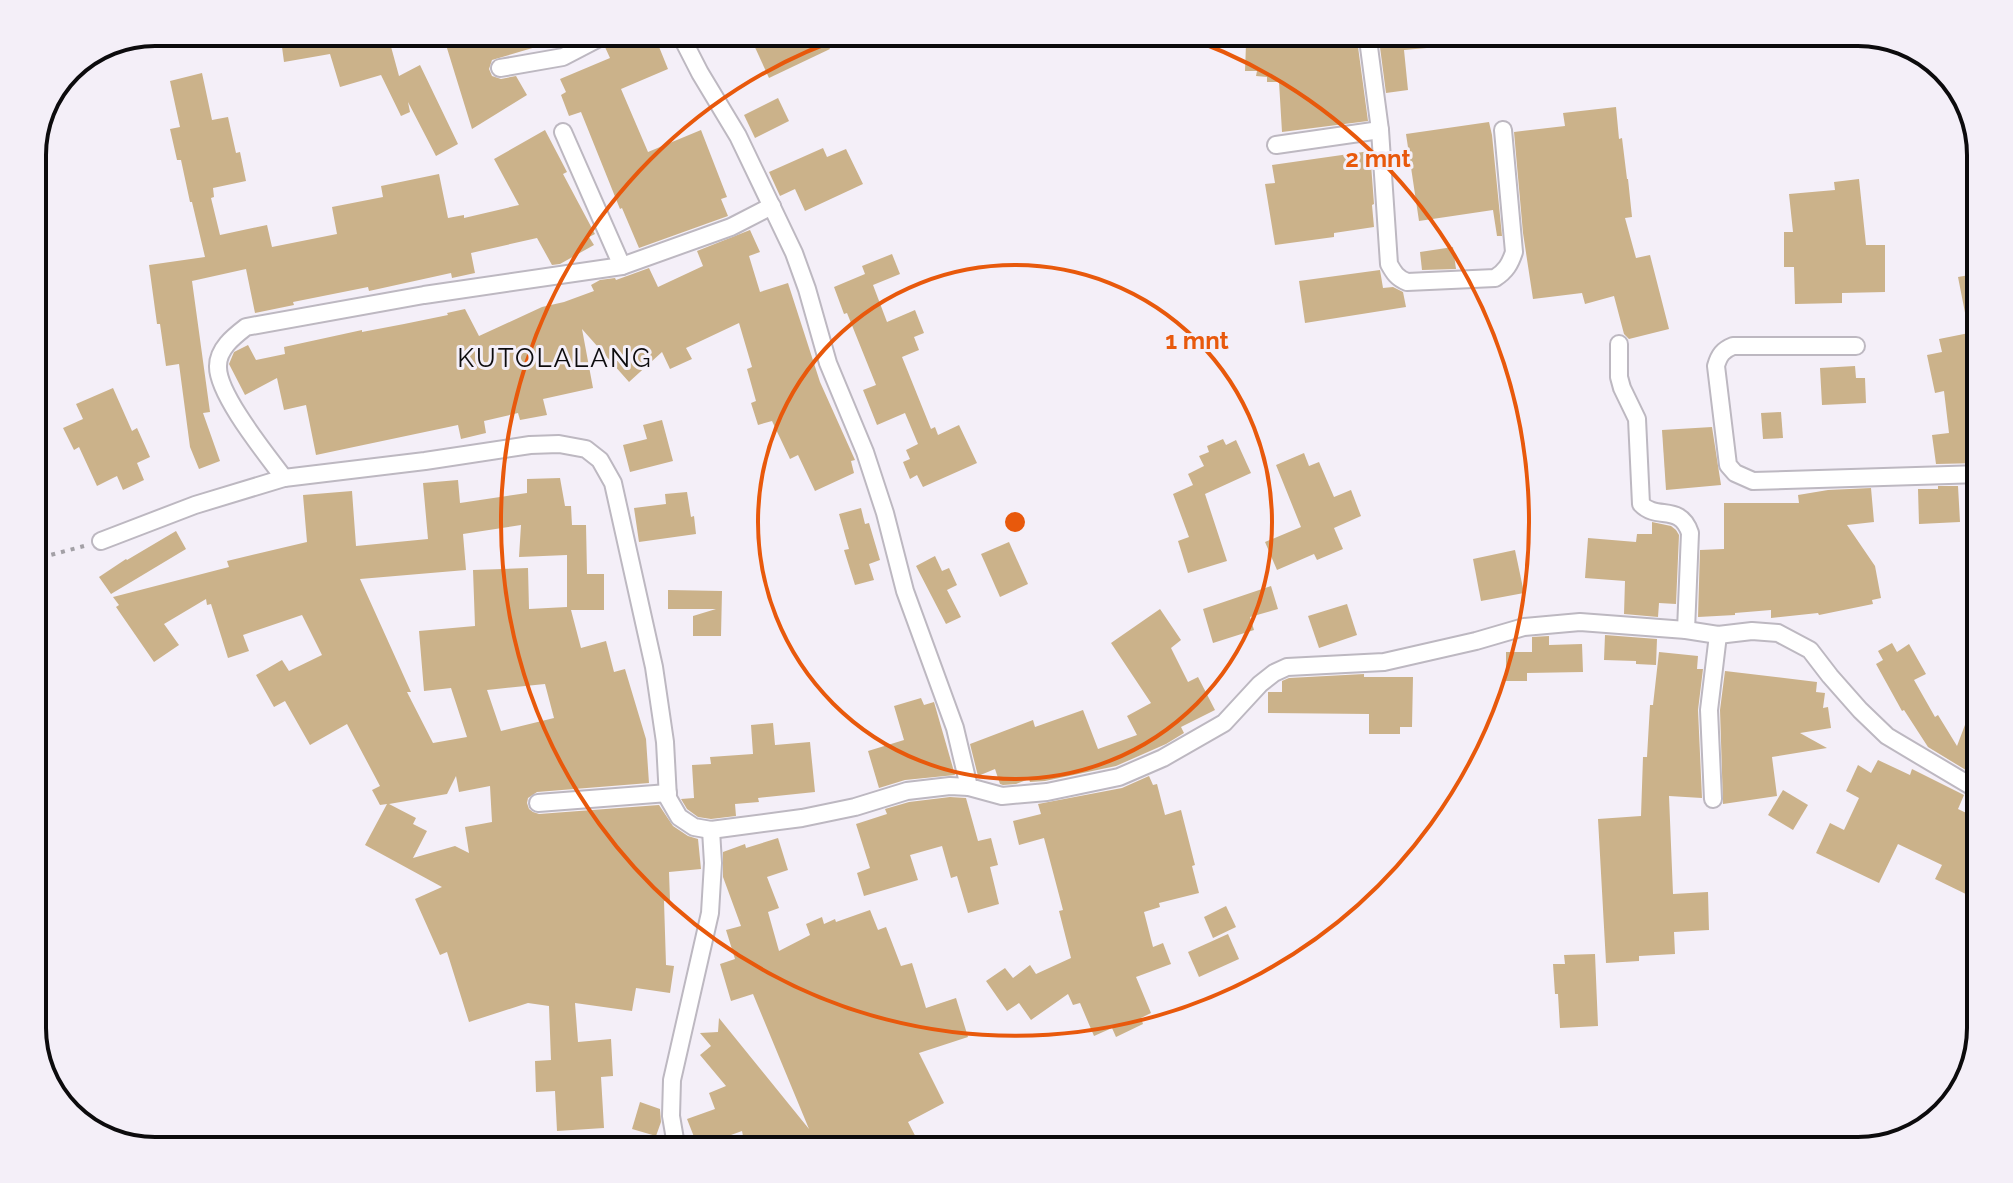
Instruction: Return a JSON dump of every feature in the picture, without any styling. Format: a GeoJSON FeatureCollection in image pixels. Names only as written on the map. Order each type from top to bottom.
{"type":"FeatureCollection","features":[{"type":"Feature","properties":{"kind":"street"},"geometry":{"type":"LineString","coordinates":[[500,68],[563,57],[584,46]]}},
{"type":"Feature","properties":{"kind":"street"},"geometry":{"type":"LineString","coordinates":[[686,46],[738,136],[794,253],[828,363],[865,452],[885,513],[905,591],[955,728],[969,787]]}},
{"type":"Feature","properties":{"kind":"street"},"geometry":{"type":"LineString","coordinates":[[1369,46],[1380,130],[1389,264],[1400,279],[1407,282],[1495,278],[1510,263],[1514,252],[1503,130]]}},
{"type":"Feature","properties":{"kind":"street"},"geometry":{"type":"LineString","coordinates":[[1276,145],[1380,130]]}},
{"type":"Feature","properties":{"kind":"street"},"geometry":{"type":"LineString","coordinates":[[563,132],[622,266]]}},
{"type":"Feature","properties":{"kind":"street"},"geometry":{"type":"LineString","coordinates":[[284,478],[242,421],[221,382],[218,367],[220,356],[230,340],[246,327],[424,295],[622,266],[731,227],[772,206]]}},
{"type":"Feature","properties":{"kind":"street"},"geometry":{"type":"LineString","coordinates":[[1619,344],[1619,377],[1637,419],[1641,504],[1645,508],[1678,516],[1687,523],[1690,533],[1686,630]]}},
{"type":"Feature","properties":{"kind":"street"},"geometry":{"type":"LineString","coordinates":[[1856,346],[1733,346],[1725,349],[1716,366],[1728,465],[1735,473],[1753,481],[1967,474]]}},
{"type":"Feature","properties":{"kind":"street"},"geometry":{"type":"LineString","coordinates":[[101,541],[195,505],[284,478],[530,445],[559,444],[586,449],[600,460],[613,483],[654,667],[665,742],[668,798],[679,817],[694,827],[711,830],[802,818],[855,807],[907,791],[950,786],[969,787],[1002,796],[1047,792],[1119,777],[1163,758],[1224,723],[1260,684],[1287,667],[1384,662],[1524,627],[1580,622],[1718,635],[1752,631],[1778,633],[1810,650],[1860,710],[1887,736],[1967,784]]}},
{"type":"Feature","properties":{"kind":"street"},"geometry":{"type":"LineString","coordinates":[[1713,799],[1709,710],[1718,635]]}},
{"type":"Feature","properties":{"kind":"street"},"geometry":{"type":"LineString","coordinates":[[538,803],[668,793]]}},
{"type":"Feature","properties":{"kind":"street"},"geometry":{"type":"LineString","coordinates":[[675,1137],[671,1116],[672,1080],[710,913],[711,830]]}},
{"type":"Feature","properties":{"kind":"path"},"geometry":{"type":"LineString","coordinates":[[46,556],[101,541]]}},
{"type":"Feature","properties":{"kind":"building"},"geometry":{"type":"Polygon","coordinates":[[[282,46],[391,46],[399,76],[420,65],[458,144],[436,156],[408,102],[410,112],[401,116],[381,75],[340,87],[330,54],[284,62],[282,46]]]}},
{"type":"Feature","properties":{"kind":"building"},"geometry":{"type":"Polygon","coordinates":[[[446,46],[539,46],[492,60],[489,69],[492,76],[501,79],[516,76],[527,95],[472,129],[446,46]]]}},
{"type":"Feature","properties":{"kind":"building"},"geometry":{"type":"Polygon","coordinates":[[[659,46],[668,69],[621,89],[648,152],[701,130],[727,197],[721,199],[728,216],[639,248],[581,112],[569,116],[561,95],[566,92],[560,79],[610,58],[605,47],[659,46]]]}},
{"type":"Feature","properties":{"kind":"building"},"geometry":{"type":"Polygon","coordinates":[[[754,46],[829,46],[830,49],[769,78],[754,46]]]}},
{"type":"Feature","properties":{"kind":"building"},"geometry":{"type":"Polygon","coordinates":[[[1246,46],[1358,46],[1368,121],[1282,132],[1279,82],[1267,82],[1267,77],[1256,76],[1257,71],[1245,71],[1246,46]]]}},
{"type":"Feature","properties":{"kind":"building"},"geometry":{"type":"Polygon","coordinates":[[[1380,46],[1427,46],[1404,50],[1408,90],[1386,93],[1380,46]]]}},
{"type":"Feature","properties":{"kind":"building"},"geometry":{"type":"Polygon","coordinates":[[[202,73],[212,120],[228,117],[246,181],[213,188],[214,197],[211,198],[220,235],[267,225],[272,247],[337,234],[332,207],[383,197],[381,186],[439,174],[448,218],[464,215],[464,218],[519,205],[494,159],[545,130],[567,172],[563,174],[595,234],[589,237],[594,245],[560,264],[552,265],[537,238],[471,253],[475,273],[452,278],[451,273],[369,291],[368,287],[255,313],[246,269],[192,281],[210,412],[203,413],[220,461],[199,469],[190,447],[179,364],[166,366],[149,265],[205,257],[181,160],[177,160],[170,129],[180,127],[170,81],[202,73]]]}},
{"type":"Feature","properties":{"kind":"building"},"geometry":{"type":"Polygon","coordinates":[[[778,98],[789,121],[755,138],[744,115],[778,98]]]}},
{"type":"Feature","properties":{"kind":"building"},"geometry":{"type":"Polygon","coordinates":[[[1616,107],[1632,217],[1625,218],[1636,258],[1650,255],[1669,329],[1629,339],[1624,334],[1614,296],[1585,304],[1582,293],[1533,299],[1523,233],[1514,132],[1565,126],[1563,113],[1616,107]]]}},
{"type":"Feature","properties":{"kind":"building"},"geometry":{"type":"Polygon","coordinates":[[[1489,122],[1502,236],[1497,236],[1493,210],[1419,221],[1406,134],[1489,122]]]}},
{"type":"Feature","properties":{"kind":"building"},"geometry":{"type":"Polygon","coordinates":[[[823,148],[827,157],[846,149],[863,184],[805,211],[795,189],[780,196],[769,172],[823,148]]]}},
{"type":"Feature","properties":{"kind":"building"},"geometry":{"type":"Polygon","coordinates":[[[1370,151],[1374,227],[1334,233],[1334,237],[1275,245],[1265,184],[1275,183],[1272,165],[1370,151]]]}},
{"type":"Feature","properties":{"kind":"building"},"geometry":{"type":"Polygon","coordinates":[[[1859,179],[1866,245],[1885,245],[1885,292],[1842,293],[1842,303],[1795,304],[1794,267],[1784,267],[1784,232],[1793,232],[1789,194],[1835,190],[1834,182],[1859,179]]]}},
{"type":"Feature","properties":{"kind":"building"},"geometry":{"type":"Polygon","coordinates":[[[750,230],[760,252],[749,256],[760,292],[788,283],[820,382],[855,460],[851,461],[854,473],[815,491],[798,455],[790,459],[772,421],[758,425],[751,403],[756,401],[747,369],[752,367],[739,323],[686,348],[692,359],[670,369],[662,352],[629,382],[582,329],[593,388],[543,399],[547,415],[520,420],[518,413],[484,421],[486,433],[461,439],[458,425],[316,455],[306,405],[284,410],[277,378],[245,395],[229,364],[234,352],[248,345],[256,360],[285,354],[284,347],[465,309],[479,336],[542,307],[594,291],[591,285],[600,280],[616,280],[649,268],[658,287],[703,266],[697,251],[750,230]]]}},
{"type":"Feature","properties":{"kind":"building"},"geometry":{"type":"Polygon","coordinates":[[[1453,247],[1456,269],[1422,270],[1420,252],[1453,247]]]}},
{"type":"Feature","properties":{"kind":"building"},"geometry":{"type":"Polygon","coordinates":[[[892,254],[900,274],[873,285],[887,322],[915,310],[924,333],[914,337],[919,350],[902,357],[931,429],[935,427],[938,435],[959,425],[977,463],[923,487],[917,475],[910,479],[903,462],[910,459],[906,450],[918,444],[905,413],[877,425],[863,390],[876,385],[834,287],[865,274],[862,266],[892,254]]]}},
{"type":"Feature","properties":{"kind":"building"},"geometry":{"type":"Polygon","coordinates":[[[1380,270],[1383,288],[1393,287],[1403,292],[1406,307],[1305,323],[1299,281],[1380,270]]]}},
{"type":"Feature","properties":{"kind":"building"},"geometry":{"type":"Polygon","coordinates":[[[1967,275],[1967,323],[1958,277],[1967,275]]]}},
{"type":"Feature","properties":{"kind":"building"},"geometry":{"type":"Polygon","coordinates":[[[1967,333],[1967,463],[1936,464],[1932,435],[1949,433],[1944,391],[1935,393],[1927,355],[1942,352],[1939,339],[1967,333]]]}},
{"type":"Feature","properties":{"kind":"building"},"geometry":{"type":"Polygon","coordinates":[[[1855,366],[1856,378],[1865,378],[1866,403],[1822,405],[1820,368],[1855,366]]]}},
{"type":"Feature","properties":{"kind":"building"},"geometry":{"type":"Polygon","coordinates":[[[113,388],[132,431],[137,428],[150,457],[137,463],[144,480],[123,490],[117,476],[97,486],[79,447],[74,450],[63,428],[83,419],[76,404],[113,388]]]}},
{"type":"Feature","properties":{"kind":"building"},"geometry":{"type":"Polygon","coordinates":[[[1781,412],[1783,438],[1763,439],[1761,413],[1781,412]]]}},
{"type":"Feature","properties":{"kind":"building"},"geometry":{"type":"Polygon","coordinates":[[[662,420],[673,461],[630,472],[623,445],[647,439],[643,425],[662,420]]]}},
{"type":"Feature","properties":{"kind":"building"},"geometry":{"type":"Polygon","coordinates":[[[1712,427],[1721,485],[1666,490],[1662,430],[1712,427]]]}},
{"type":"Feature","properties":{"kind":"building"},"geometry":{"type":"Polygon","coordinates":[[[1223,439],[1226,445],[1236,440],[1251,473],[1205,494],[1227,561],[1188,573],[1178,541],[1189,537],[1173,494],[1193,485],[1188,474],[1204,466],[1199,456],[1209,452],[1207,446],[1223,439]]]}},
{"type":"Feature","properties":{"kind":"building"},"geometry":{"type":"Polygon","coordinates":[[[1304,453],[1309,466],[1319,462],[1334,497],[1351,490],[1361,516],[1334,528],[1343,549],[1317,560],[1314,554],[1277,570],[1265,542],[1301,527],[1276,465],[1304,453]]]}},
{"type":"Feature","properties":{"kind":"building"},"geometry":{"type":"Polygon","coordinates":[[[560,478],[565,506],[571,506],[572,525],[586,525],[587,574],[604,574],[604,610],[571,610],[581,648],[606,641],[614,672],[625,669],[646,739],[649,783],[537,792],[528,798],[529,809],[539,814],[659,805],[673,826],[698,839],[701,869],[669,872],[670,901],[664,901],[666,965],[674,966],[670,993],[636,988],[632,1011],[575,1003],[578,1042],[611,1039],[613,1076],[601,1077],[604,1128],[557,1131],[555,1091],[536,1092],[535,1061],[551,1060],[549,1006],[528,1003],[469,1022],[447,952],[440,955],[415,899],[442,887],[365,845],[387,804],[380,805],[372,790],[380,786],[347,724],[310,745],[285,701],[274,707],[256,675],[282,660],[289,671],[322,655],[302,615],[243,635],[249,651],[228,658],[211,604],[207,605],[206,599],[164,624],[179,645],[154,662],[116,607],[119,605],[113,597],[229,567],[227,561],[307,542],[303,495],[352,491],[356,546],[428,539],[423,483],[458,480],[460,503],[527,493],[527,479],[560,478]],[[521,525],[463,534],[466,570],[360,579],[411,692],[407,692],[433,743],[467,737],[451,688],[424,691],[419,631],[475,626],[473,570],[528,568],[529,609],[567,607],[567,555],[519,557],[521,525]],[[545,684],[487,690],[501,731],[554,718],[545,684]],[[456,776],[447,794],[389,804],[416,818],[413,824],[427,831],[413,858],[455,846],[469,853],[465,827],[492,822],[490,786],[459,792],[456,776]]]}},
{"type":"Feature","properties":{"kind":"building"},"geometry":{"type":"Polygon","coordinates":[[[1938,486],[1958,486],[1960,522],[1919,524],[1918,489],[1938,489],[1938,486]]]}},
{"type":"Feature","properties":{"kind":"building"},"geometry":{"type":"Polygon","coordinates":[[[1871,488],[1874,522],[1847,525],[1875,566],[1881,598],[1872,600],[1873,604],[1819,615],[1771,618],[1771,610],[1698,617],[1700,550],[1724,549],[1724,503],[1799,503],[1798,495],[1871,488]]]}},
{"type":"Feature","properties":{"kind":"building"},"geometry":{"type":"Polygon","coordinates":[[[687,492],[696,534],[639,542],[634,508],[666,504],[665,494],[687,492]]]}},
{"type":"Feature","properties":{"kind":"building"},"geometry":{"type":"Polygon","coordinates":[[[861,508],[880,560],[869,564],[874,580],[855,585],[844,550],[849,549],[839,514],[861,508]]]}},
{"type":"Feature","properties":{"kind":"building"},"geometry":{"type":"Polygon","coordinates":[[[1652,522],[1671,526],[1679,535],[1676,604],[1659,603],[1658,617],[1624,614],[1625,581],[1585,578],[1588,538],[1636,542],[1637,534],[1652,534],[1652,522]]]}},
{"type":"Feature","properties":{"kind":"building"},"geometry":{"type":"Polygon","coordinates":[[[176,531],[186,549],[111,594],[99,577],[176,531]]]}},
{"type":"Feature","properties":{"kind":"building"},"geometry":{"type":"Polygon","coordinates":[[[1009,542],[1028,584],[1000,597],[981,554],[1009,542]]]}},
{"type":"Feature","properties":{"kind":"building"},"geometry":{"type":"Polygon","coordinates":[[[1515,550],[1524,593],[1481,601],[1473,559],[1515,550]]]}},
{"type":"Feature","properties":{"kind":"building"},"geometry":{"type":"Polygon","coordinates":[[[935,556],[942,571],[949,568],[957,585],[947,590],[961,617],[946,624],[916,566],[935,556]]]}},
{"type":"Feature","properties":{"kind":"building"},"geometry":{"type":"Polygon","coordinates":[[[1271,586],[1278,609],[1250,617],[1254,630],[1213,643],[1203,609],[1271,586]]]}},
{"type":"Feature","properties":{"kind":"building"},"geometry":{"type":"Polygon","coordinates":[[[668,590],[722,591],[721,636],[693,636],[693,616],[716,609],[668,609],[668,590]]]}},
{"type":"Feature","properties":{"kind":"building"},"geometry":{"type":"Polygon","coordinates":[[[1347,604],[1357,635],[1319,648],[1308,616],[1347,604]]]}},
{"type":"Feature","properties":{"kind":"building"},"geometry":{"type":"Polygon","coordinates":[[[1160,609],[1181,640],[1171,648],[1188,682],[1198,677],[1215,710],[1181,727],[1184,733],[1166,744],[1116,766],[1045,781],[1030,782],[1029,779],[1003,785],[995,769],[978,776],[970,744],[1033,720],[1035,727],[1083,710],[1098,749],[1137,735],[1127,716],[1151,703],[1111,643],[1160,609]]]}},
{"type":"Feature","properties":{"kind":"building"},"geometry":{"type":"Polygon","coordinates":[[[1605,635],[1657,639],[1656,665],[1604,660],[1605,635]]]}},
{"type":"Feature","properties":{"kind":"building"},"geometry":{"type":"Polygon","coordinates":[[[1549,636],[1549,645],[1582,644],[1583,672],[1527,673],[1527,681],[1506,681],[1506,652],[1532,652],[1532,637],[1549,636]]]}},
{"type":"Feature","properties":{"kind":"building"},"geometry":{"type":"Polygon","coordinates":[[[1892,643],[1897,652],[1909,644],[1926,674],[1914,680],[1935,717],[1938,715],[1957,746],[1967,720],[1967,771],[1928,747],[1902,711],[1876,664],[1883,660],[1878,651],[1892,643]]]}},
{"type":"Feature","properties":{"kind":"building"},"geometry":{"type":"Polygon","coordinates":[[[1659,652],[1698,656],[1697,669],[1703,669],[1698,710],[1702,798],[1669,796],[1673,894],[1708,892],[1709,930],[1674,932],[1675,954],[1639,956],[1639,961],[1606,963],[1598,819],[1641,816],[1643,757],[1647,757],[1650,705],[1653,705],[1659,652]]]}},
{"type":"Feature","properties":{"kind":"building"},"geometry":{"type":"Polygon","coordinates":[[[1725,671],[1817,682],[1816,692],[1825,693],[1823,708],[1828,707],[1831,728],[1800,733],[1827,748],[1772,757],[1777,796],[1723,804],[1720,710],[1725,671]]]}},
{"type":"Feature","properties":{"kind":"building"},"geometry":{"type":"Polygon","coordinates":[[[1364,674],[1364,677],[1413,677],[1412,727],[1400,727],[1400,734],[1369,734],[1369,714],[1268,713],[1268,692],[1282,692],[1282,681],[1289,678],[1364,674]]]}},
{"type":"Feature","properties":{"kind":"building"},"geometry":{"type":"Polygon","coordinates":[[[921,698],[924,705],[934,702],[955,775],[905,780],[879,788],[868,751],[904,740],[894,706],[921,698]]]}},
{"type":"Feature","properties":{"kind":"building"},"geometry":{"type":"Polygon","coordinates":[[[773,723],[775,745],[810,742],[815,792],[758,798],[759,802],[735,804],[736,816],[711,819],[698,817],[687,809],[681,799],[694,798],[692,765],[711,764],[710,757],[753,754],[751,725],[773,723]]]}},
{"type":"Feature","properties":{"kind":"building"},"geometry":{"type":"Polygon","coordinates":[[[1878,760],[1910,775],[1912,769],[1964,795],[1958,809],[1967,813],[1967,895],[1935,879],[1942,865],[1898,844],[1879,883],[1816,853],[1830,823],[1844,830],[1859,798],[1846,791],[1858,765],[1871,773],[1878,760]]]}},
{"type":"Feature","properties":{"kind":"building"},"geometry":{"type":"Polygon","coordinates":[[[1149,776],[1153,785],[1157,784],[1165,815],[1181,810],[1199,893],[1159,903],[1160,907],[1144,912],[1153,947],[1163,943],[1171,964],[1136,977],[1151,1013],[1141,1018],[1143,1024],[1116,1037],[1112,1028],[1094,1036],[1080,1003],[1073,1005],[1068,994],[1031,1020],[1019,1003],[1007,1011],[986,981],[1005,968],[1013,978],[1030,965],[1036,974],[1071,958],[1059,911],[1063,910],[1044,838],[1019,845],[1013,821],[1041,814],[1038,804],[1122,788],[1149,776]]]}},
{"type":"Feature","properties":{"kind":"building"},"geometry":{"type":"Polygon","coordinates":[[[1783,790],[1808,805],[1793,830],[1768,815],[1783,790]]]}},
{"type":"Feature","properties":{"kind":"building"},"geometry":{"type":"Polygon","coordinates":[[[966,798],[978,841],[991,838],[998,865],[990,867],[999,904],[968,913],[957,876],[951,878],[942,846],[910,855],[918,880],[864,896],[857,873],[870,868],[856,824],[887,814],[885,809],[909,802],[966,798]]]}},
{"type":"Feature","properties":{"kind":"building"},"geometry":{"type":"Polygon","coordinates":[[[778,838],[788,870],[767,877],[779,908],[768,912],[779,951],[810,935],[806,924],[822,917],[824,924],[835,919],[836,922],[870,910],[878,930],[886,927],[901,966],[912,963],[926,1008],[956,998],[968,1037],[919,1053],[944,1103],[908,1122],[916,1137],[743,1137],[742,1131],[726,1137],[694,1137],[687,1119],[715,1109],[709,1093],[726,1086],[700,1055],[711,1046],[700,1033],[718,1032],[719,1018],[809,1129],[753,994],[731,1001],[720,964],[735,959],[726,930],[741,926],[723,877],[723,852],[745,844],[746,848],[778,838]]]}},
{"type":"Feature","properties":{"kind":"building"},"geometry":{"type":"Polygon","coordinates":[[[1226,906],[1236,927],[1213,938],[1204,917],[1226,906]]]}},
{"type":"Feature","properties":{"kind":"building"},"geometry":{"type":"Polygon","coordinates":[[[1228,934],[1239,959],[1199,977],[1188,952],[1228,934]]]}},
{"type":"Feature","properties":{"kind":"building"},"geometry":{"type":"Polygon","coordinates":[[[1595,954],[1598,1026],[1560,1028],[1553,964],[1565,964],[1564,955],[1595,954]]]}},
{"type":"Feature","properties":{"kind":"building"},"geometry":{"type":"Polygon","coordinates":[[[640,1102],[660,1109],[661,1122],[656,1136],[632,1129],[640,1102]]]}},
{"type":"Feature","properties":{"kind":"district","name":"KUTOLALANG"},"geometry":{"type":"Point","coordinates":[555,358]}}]}
